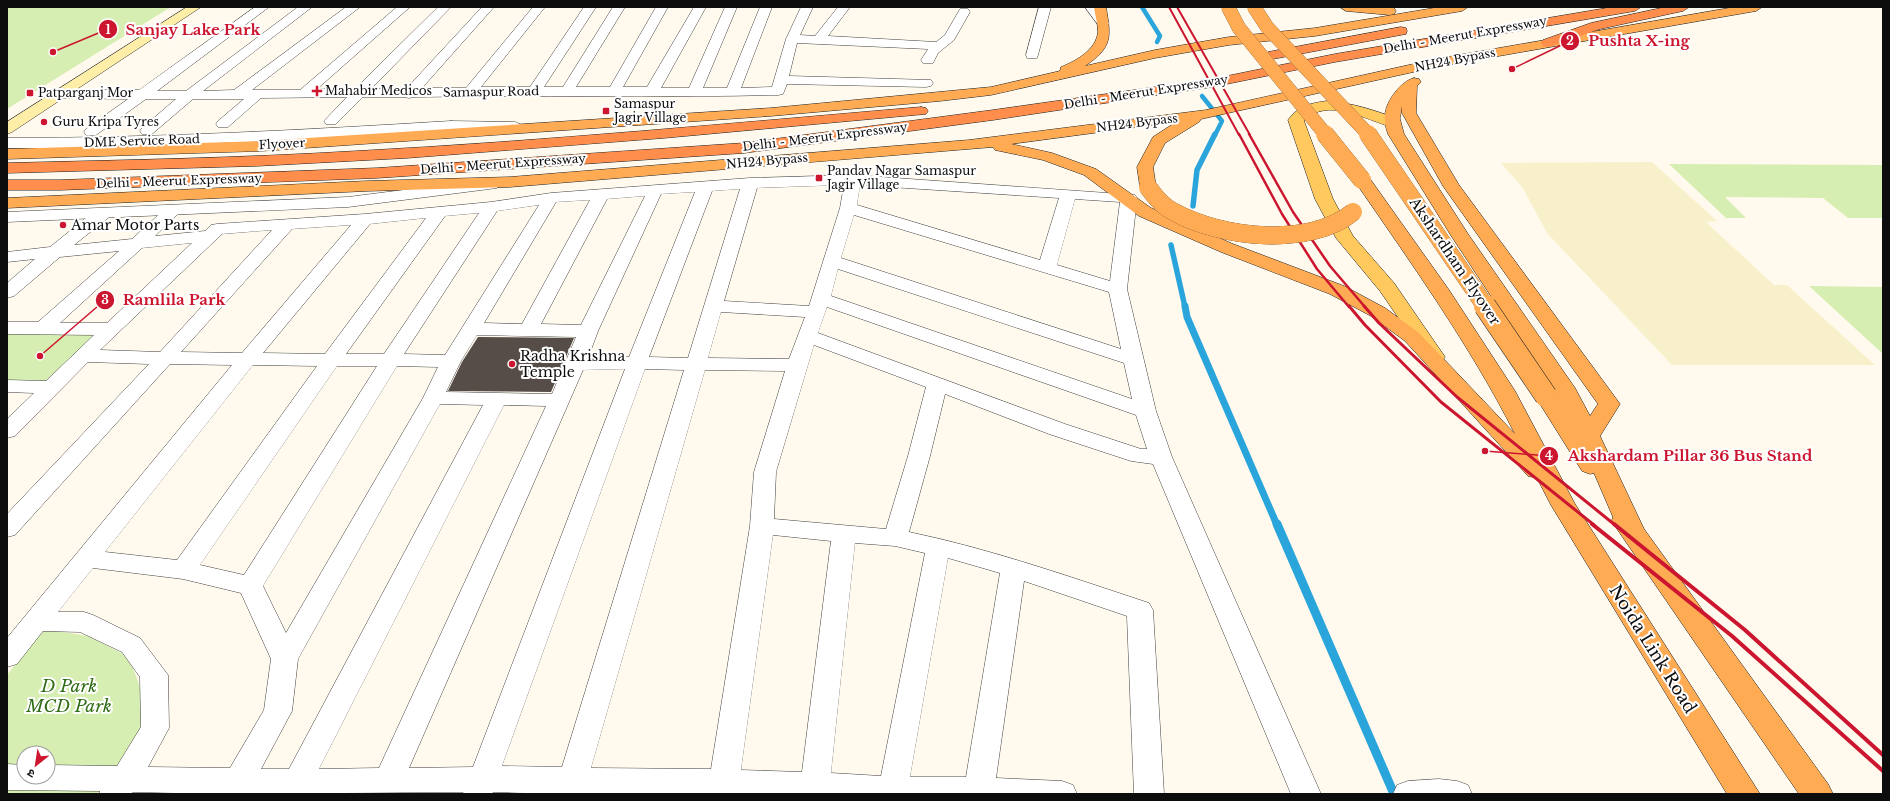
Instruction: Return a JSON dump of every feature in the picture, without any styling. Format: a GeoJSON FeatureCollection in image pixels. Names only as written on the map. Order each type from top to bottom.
{"type":"FeatureCollection","features":[{"type":"Feature","properties":{"kind":"highway"},"geometry":{"type":"LineString","coordinates":[[1031,83],[1064,71],[1084,60],[1094,51],[1101,41],[1104,32],[1100,7]]}},
{"type":"Feature","properties":{"kind":"highway"},"geometry":{"type":"LineString","coordinates":[[1228,7],[1239,28],[1362,180],[1439,290],[1504,391],[1563,505]]}},
{"type":"Feature","properties":{"kind":"highway","name":"Akshardham Flyover"},"geometry":{"type":"LineString","coordinates":[[1254,7],[1267,27],[1369,135],[1546,396],[1632,533]]}},
{"type":"Feature","properties":{"kind":"highway"},"geometry":{"type":"LineString","coordinates":[[1346,7],[1429,12]]}},
{"type":"Feature","properties":{"kind":"highway"},"geometry":{"type":"LineString","coordinates":[[556,128],[771,112],[992,91],[1155,54],[1229,41],[1315,32],[1462,7]]}},
{"type":"Feature","properties":{"kind":"highway","name":"Delhi - Meerut Expressway"},"geometry":{"type":"LineString","coordinates":[[7,185],[191,180],[392,179],[744,148],[849,135],[1212,83],[1343,57],[1635,7]]}},
{"type":"Feature","properties":{"kind":"highway"},"geometry":{"type":"LineString","coordinates":[[1548,43],[1596,26],[1683,7]]}},
{"type":"Feature","properties":{"kind":"highway","name":"NH24 Bypass"},"geometry":{"type":"LineString","coordinates":[[510,182],[969,145],[1206,114],[1436,63],[1756,7]]}},
{"type":"Feature","properties":{"kind":"highway","name":"Delhi - Meerut Expressway"},"geometry":{"type":"LineString","coordinates":[[1245,61],[1337,42],[1414,29]]}},
{"type":"Feature","properties":{"kind":"highway"},"geometry":{"type":"LineString","coordinates":[[1436,63],[1410,85],[1397,100],[1391,113],[1396,134],[1459,234],[1564,388],[1589,436],[1632,533],[1817,794]]}},
{"type":"Feature","properties":{"kind":"highway"},"geometry":{"type":"LineString","coordinates":[[1410,85],[1409,113],[1451,186],[1609,404],[1589,436]]}},
{"type":"Feature","properties":{"kind":"highway","name":"Delhi - Meerut Expressway"},"geometry":{"type":"LineString","coordinates":[[9,155],[215,163],[407,153],[744,127],[934,110],[1061,92]]}},
{"type":"Feature","properties":{"kind":"highway"},"geometry":{"type":"LineString","coordinates":[[1206,114],[1175,129],[1159,140],[1145,167],[1148,186],[1157,200],[1174,212],[1198,223],[1259,235],[1290,235],[1317,231],[1339,223],[1353,212],[1362,180]]}},
{"type":"Feature","properties":{"kind":"highway","name":"Flyover"},"geometry":{"type":"LineString","coordinates":[[9,155],[261,146],[556,128]]}},
{"type":"Feature","properties":{"kind":"highway"},"geometry":{"type":"LineString","coordinates":[[969,145],[1022,150],[1069,163],[1090,172],[1129,198],[1145,212],[1227,248],[1337,290],[1378,312],[1412,337],[1527,460],[1563,505]]}},
{"type":"Feature","properties":{"kind":"highway"},"geometry":{"type":"LineString","coordinates":[[7,202],[392,179],[510,182]]}},
{"type":"Feature","properties":{"kind":"highway","name":"Noida Link Road"},"geometry":{"type":"LineString","coordinates":[[1563,505],[1744,794]]}},
{"type":"Feature","properties":{"kind":"main road"},"geometry":{"type":"LineString","coordinates":[[7,114],[178,7]]}},
{"type":"Feature","properties":{"kind":"main road"},"geometry":{"type":"LineString","coordinates":[[7,129],[195,7]]}},
{"type":"Feature","properties":{"kind":"main road"},"geometry":{"type":"LineString","coordinates":[[1392,122],[1370,113],[1339,106],[1312,106],[1299,113],[1296,120],[1324,199],[1345,238],[1387,287],[1450,378]]}},
{"type":"Feature","properties":{"kind":"street"},"geometry":{"type":"LineString","coordinates":[[91,132],[263,7]]}},
{"type":"Feature","properties":{"kind":"street"},"geometry":{"type":"LineString","coordinates":[[147,131],[189,96],[306,7]]}},
{"type":"Feature","properties":{"kind":"street"},"geometry":{"type":"LineString","coordinates":[[237,95],[354,7]]}},
{"type":"Feature","properties":{"kind":"street"},"geometry":{"type":"LineString","coordinates":[[302,95],[404,7]]}},
{"type":"Feature","properties":{"kind":"street"},"geometry":{"type":"LineString","coordinates":[[331,121],[445,7]]}},
{"type":"Feature","properties":{"kind":"street"},"geometry":{"type":"LineString","coordinates":[[409,94],[488,7]]}},
{"type":"Feature","properties":{"kind":"street"},"geometry":{"type":"LineString","coordinates":[[469,93],[539,7]]}},
{"type":"Feature","properties":{"kind":"street"},"geometry":{"type":"LineString","coordinates":[[534,92],[590,7]]}},
{"type":"Feature","properties":{"kind":"street"},"geometry":{"type":"LineString","coordinates":[[567,92],[619,7]]}},
{"type":"Feature","properties":{"kind":"street"},"geometry":{"type":"LineString","coordinates":[[614,92],[662,7]]}},
{"type":"Feature","properties":{"kind":"street"},"geometry":{"type":"LineString","coordinates":[[651,92],[678,48],[700,7]]}},
{"type":"Feature","properties":{"kind":"street"},"geometry":{"type":"LineString","coordinates":[[694,92],[731,7]]}},
{"type":"Feature","properties":{"kind":"street"},"geometry":{"type":"LineString","coordinates":[[732,92],[766,7]]}},
{"type":"Feature","properties":{"kind":"street"},"geometry":{"type":"LineString","coordinates":[[807,7],[792,39],[782,80],[926,83]]}},
{"type":"Feature","properties":{"kind":"street"},"geometry":{"type":"LineString","coordinates":[[819,39],[844,7]]}},
{"type":"Feature","properties":{"kind":"street"},"geometry":{"type":"LineString","coordinates":[[1032,55],[1045,7]]}},
{"type":"Feature","properties":{"kind":"street"},"geometry":{"type":"LineString","coordinates":[[1091,7],[1102,22]]}},
{"type":"Feature","properties":{"kind":"street"},"geometry":{"type":"LineString","coordinates":[[928,60],[930,55],[950,37],[964,12]]}},
{"type":"Feature","properties":{"kind":"street"},"geometry":{"type":"LineString","coordinates":[[792,39],[819,39],[939,46]]}},
{"type":"Feature","properties":{"kind":"street","name":"Samaspur Road"},"geometry":{"type":"LineString","coordinates":[[63,94],[189,96],[534,92],[732,92],[778,91],[782,80]]}},
{"type":"Feature","properties":{"kind":"street"},"geometry":{"type":"LineString","coordinates":[[223,124],[257,95]]}},
{"type":"Feature","properties":{"kind":"street","name":"DME Service Road"},"geometry":{"type":"LineString","coordinates":[[9,155],[70,143],[277,136],[451,126],[556,128]]}},
{"type":"Feature","properties":{"kind":"street"},"geometry":{"type":"LineString","coordinates":[[724,783],[762,526],[764,472],[797,365],[819,305],[848,208],[853,180]]}},
{"type":"Feature","properties":{"kind":"street"},"geometry":{"type":"LineString","coordinates":[[7,431],[83,356],[217,229],[365,219],[491,207],[551,198],[750,183],[853,180],[1129,198],[1118,289],[1135,360],[1145,411],[1161,457],[1306,794]]}},
{"type":"Feature","properties":{"kind":"street"},"geometry":{"type":"LineString","coordinates":[[7,216],[102,214],[348,202],[510,182]]}},
{"type":"Feature","properties":{"kind":"street"},"geometry":{"type":"LineString","coordinates":[[571,787],[750,183]]}},
{"type":"Feature","properties":{"kind":"street"},"geometry":{"type":"LineString","coordinates":[[480,787],[637,363],[705,187]]}},
{"type":"Feature","properties":{"kind":"street"},"geometry":{"type":"LineString","coordinates":[[386,788],[576,364],[588,331],[655,191]]}},
{"type":"Feature","properties":{"kind":"street"},"geometry":{"type":"LineString","coordinates":[[528,330],[601,195]]}},
{"type":"Feature","properties":{"kind":"street"},"geometry":{"type":"LineString","coordinates":[[1047,268],[1068,195]]}},
{"type":"Feature","properties":{"kind":"street"},"geometry":{"type":"LineString","coordinates":[[234,788],[278,711],[285,659],[433,398],[451,361],[551,198]]}},
{"type":"Feature","properties":{"kind":"street"},"geometry":{"type":"LineString","coordinates":[[250,586],[390,361],[491,207]]}},
{"type":"Feature","properties":{"kind":"street"},"geometry":{"type":"LineString","coordinates":[[848,208],[1118,289]]}},
{"type":"Feature","properties":{"kind":"street"},"geometry":{"type":"LineString","coordinates":[[43,328],[173,211]]}},
{"type":"Feature","properties":{"kind":"street"},"geometry":{"type":"LineString","coordinates":[[183,570],[331,360],[440,211]]}},
{"type":"Feature","properties":{"kind":"street"},"geometry":{"type":"LineString","coordinates":[[7,292],[102,214]]}},
{"type":"Feature","properties":{"kind":"street"},"geometry":{"type":"LineString","coordinates":[[7,657],[85,558],[247,359],[365,219]]}},
{"type":"Feature","properties":{"kind":"street"},"geometry":{"type":"LineString","coordinates":[[7,529],[288,223]]}},
{"type":"Feature","properties":{"kind":"street"},"geometry":{"type":"LineString","coordinates":[[7,257],[209,236]]}},
{"type":"Feature","properties":{"kind":"street"},"geometry":{"type":"LineString","coordinates":[[831,261],[1135,360]]}},
{"type":"Feature","properties":{"kind":"street"},"geometry":{"type":"LineString","coordinates":[[714,306],[819,305],[1145,411]]}},
{"type":"Feature","properties":{"kind":"street"},"geometry":{"type":"LineString","coordinates":[[7,328],[112,329]]}},
{"type":"Feature","properties":{"kind":"street"},"geometry":{"type":"LineString","coordinates":[[472,329],[588,331]]}},
{"type":"Feature","properties":{"kind":"street"},"geometry":{"type":"LineString","coordinates":[[808,336],[1057,429],[1139,456],[1161,457]]}},
{"type":"Feature","properties":{"kind":"street"},"geometry":{"type":"LineString","coordinates":[[83,356],[451,361]]}},
{"type":"Feature","properties":{"kind":"street"},"geometry":{"type":"LineString","coordinates":[[576,364],[637,363],[797,365]]}},
{"type":"Feature","properties":{"kind":"street"},"geometry":{"type":"LineString","coordinates":[[895,538],[919,456],[937,384]]}},
{"type":"Feature","properties":{"kind":"street"},"geometry":{"type":"LineString","coordinates":[[7,386],[52,387]]}},
{"type":"Feature","properties":{"kind":"street"},"geometry":{"type":"LineString","coordinates":[[433,398],[559,400]]}},
{"type":"Feature","properties":{"kind":"street"},"geometry":{"type":"LineString","coordinates":[[294,788],[497,399]]}},
{"type":"Feature","properties":{"kind":"street"},"geometry":{"type":"LineString","coordinates":[[762,526],[895,538],[938,547],[1012,568],[1140,610],[1149,794]]}},
{"type":"Feature","properties":{"kind":"street"},"geometry":{"type":"LineString","coordinates":[[814,785],[844,534]]}},
{"type":"Feature","properties":{"kind":"street"},"geometry":{"type":"LineString","coordinates":[[893,790],[938,547]]}},
{"type":"Feature","properties":{"kind":"street"},"geometry":{"type":"LineString","coordinates":[[85,558],[183,570],[250,586]]}},
{"type":"Feature","properties":{"kind":"street"},"geometry":{"type":"LineString","coordinates":[[979,790],[1012,568]]}},
{"type":"Feature","properties":{"kind":"street"},"geometry":{"type":"LineString","coordinates":[[250,586],[285,659]]}},
{"type":"Feature","properties":{"kind":"street"},"geometry":{"type":"LineString","coordinates":[[36,621],[84,622],[131,645],[154,675],[155,728],[120,787]]}},
{"type":"Feature","properties":{"kind":"street"},"geometry":{"type":"LineString","coordinates":[[7,777],[120,787],[571,787],[724,783],[814,785],[893,790],[979,790],[1062,794]]}},
{"type":"Feature","properties":{"kind":"street"},"geometry":{"type":"LineString","coordinates":[[1408,794],[1448,793]]}},
{"type":"Feature","properties":{"kind":"shaded area"},"geometry":{"type":"Polygon","coordinates":[[[1652,162],[1717,221],[1706,222],[1774,285],[1787,285],[1875,365],[1672,365],[1547,233],[1523,188],[1501,163],[1652,162]]]}},
{"type":"Feature","properties":{"kind":"green space"},"geometry":{"type":"Polygon","coordinates":[[[7,7],[171,7],[7,109],[7,7]]]}},
{"type":"Feature","properties":{"kind":"green space"},"geometry":{"type":"Polygon","coordinates":[[[1669,164],[1883,165],[1883,218],[1848,218],[1823,198],[1725,197],[1746,218],[1726,218],[1669,164]]]}},
{"type":"Feature","properties":{"kind":"green space"},"geometry":{"type":"Polygon","coordinates":[[[1809,286],[1883,287],[1883,354],[1809,286]]]}},
{"type":"Feature","properties":{"kind":"green space"},"geometry":{"type":"Polygon","coordinates":[[[7,330],[99,332],[46,381],[7,380],[7,330]]]}},
{"type":"Feature","properties":{"kind":"green space","name":"D Park MCD Park"},"geometry":{"type":"Polygon","coordinates":[[[43,629],[88,636],[129,657],[144,698],[138,745],[104,794],[7,794],[7,675],[43,629]]]}},
{"type":"Feature","properties":{"kind":"building","name":"Radha Krishna Temple"},"geometry":{"type":"Polygon","coordinates":[[[478,337],[574,338],[551,392],[448,391],[462,362],[478,337]]]}},
{"type":"Feature","properties":{"kind":"waterway"},"geometry":{"type":"LineString","coordinates":[[1142,7],[1160,36],[1157,42]]}},
{"type":"Feature","properties":{"kind":"waterway"},"geometry":{"type":"LineString","coordinates":[[1202,96],[1222,121],[1215,135]]}},
{"type":"Feature","properties":{"kind":"waterway"},"geometry":{"type":"LineString","coordinates":[[1193,206],[1197,170],[1215,134]]}},
{"type":"Feature","properties":{"kind":"waterway"},"geometry":{"type":"LineString","coordinates":[[1171,245],[1185,307]]}},
{"type":"Feature","properties":{"kind":"waterway"},"geometry":{"type":"LineString","coordinates":[[1185,306],[1187,317],[1277,525]]}},
{"type":"Feature","properties":{"kind":"waterway"},"geometry":{"type":"LineString","coordinates":[[1277,524],[1394,794]]}},
{"type":"Feature","properties":{"kind":"railway"},"geometry":{"type":"LineString","coordinates":[[1169,7],[1239,135]]}},
{"type":"Feature","properties":{"kind":"railway"},"geometry":{"type":"LineString","coordinates":[[1177,7],[1250,135]]}},
{"type":"Feature","properties":{"kind":"railway"},"geometry":{"type":"LineString","coordinates":[[1239,134],[1282,214],[1317,269],[1349,307]]}},
{"type":"Feature","properties":{"kind":"railway"},"geometry":{"type":"LineString","coordinates":[[1249,134],[1293,212],[1330,266],[1365,307]]}},
{"type":"Feature","properties":{"kind":"railway"},"geometry":{"type":"LineString","coordinates":[[1349,306],[1365,325],[1441,402],[1594,525]]}},
{"type":"Feature","properties":{"kind":"railway"},"geometry":{"type":"LineString","coordinates":[[1364,306],[1379,323],[1457,397],[1615,525]]}},
{"type":"Feature","properties":{"kind":"railway"},"geometry":{"type":"LineString","coordinates":[[1592,524],[1732,636],[1883,771]]}},
{"type":"Feature","properties":{"kind":"railway"},"geometry":{"type":"LineString","coordinates":[[1614,524],[1745,630],[1883,755]]}},
{"type":"Feature","properties":{"kind":"place","name":"Sanjay Lake Park"},"geometry":{"type":"Point","coordinates":[53,52]}},
{"type":"Feature","properties":{"kind":"place","name":"Pushta X-ing"},"geometry":{"type":"Point","coordinates":[1512,69]}},
{"type":"Feature","properties":{"kind":"place","name":"Mahabir Medicos"},"geometry":{"type":"Point","coordinates":[317,91]}},
{"type":"Feature","properties":{"kind":"place","name":"Patparganj Mor"},"geometry":{"type":"Point","coordinates":[30,93]}},
{"type":"Feature","properties":{"kind":"place","name":"Samaspur Jagir Village"},"geometry":{"type":"Point","coordinates":[606,111]}},
{"type":"Feature","properties":{"kind":"place","name":"Guru Kripa Tyres"},"geometry":{"type":"Point","coordinates":[44,122]}},
{"type":"Feature","properties":{"kind":"place","name":"Pandav Nagar Samaspur Jagir Village"},"geometry":{"type":"Point","coordinates":[819,178]}},
{"type":"Feature","properties":{"kind":"place","name":"Amar Motor Parts"},"geometry":{"type":"Point","coordinates":[63,225]}},
{"type":"Feature","properties":{"kind":"place","name":"Ramlila Park"},"geometry":{"type":"Point","coordinates":[40,356]}},
{"type":"Feature","properties":{"kind":"place","name":"Radha Krishna Temple"},"geometry":{"type":"Point","coordinates":[512,364]}},
{"type":"Feature","properties":{"kind":"place","name":"Akshardam Pillar 36 Bus Stand"},"geometry":{"type":"Point","coordinates":[1485,451]}}]}
